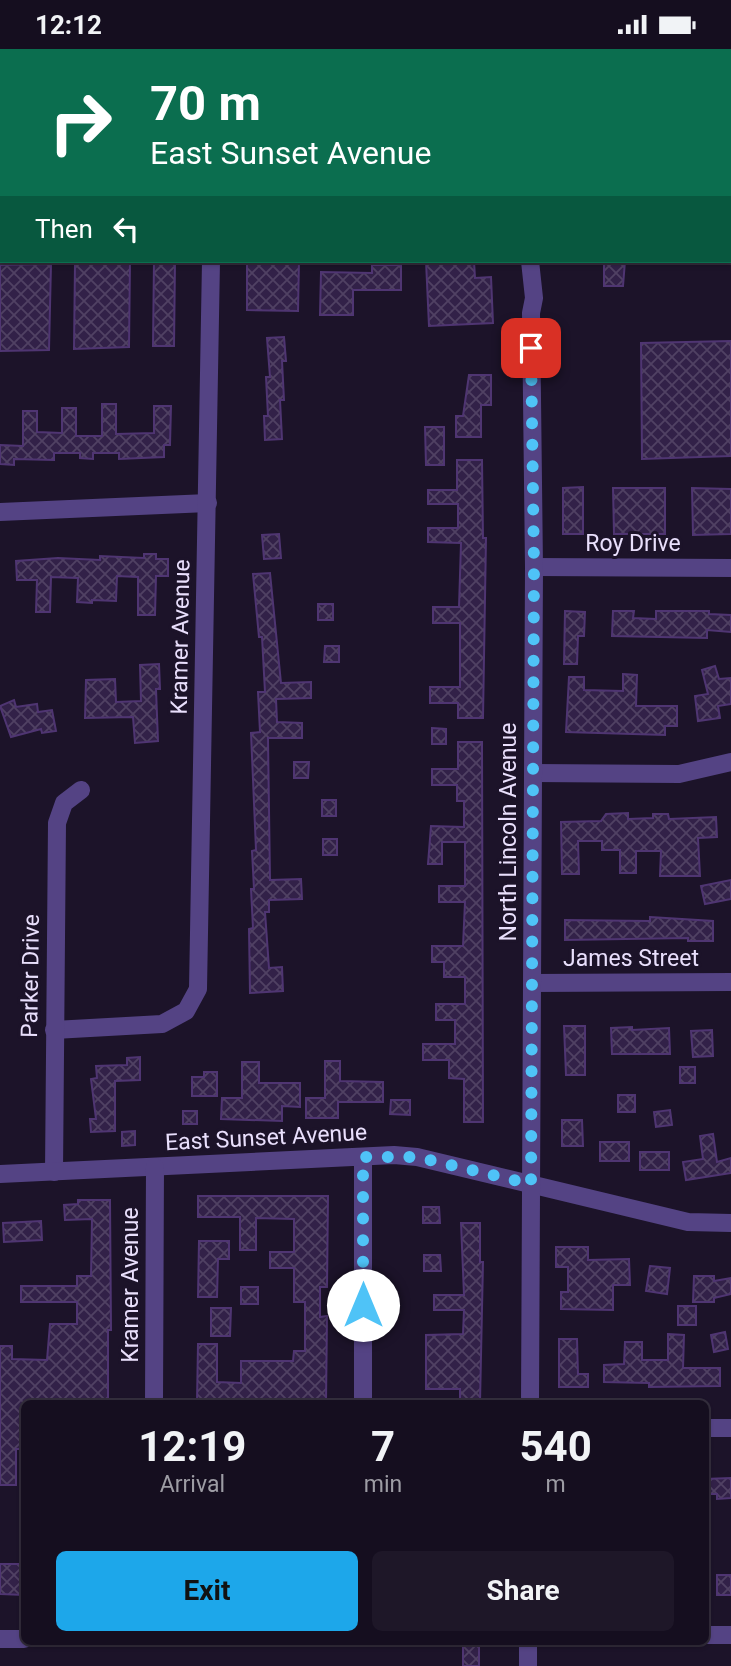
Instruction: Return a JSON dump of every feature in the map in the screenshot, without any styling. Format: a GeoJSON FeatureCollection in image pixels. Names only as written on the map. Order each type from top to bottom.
{"type":"FeatureCollection","features":[{"type":"Feature","properties":{"kind":"street","name":"Kramer Avenue"},"geometry":{"type":"LineString","coordinates":[[54,1030],[147,1026],[175,1019],[186,1011],[196,996],[200,980],[211,263]]}},
{"type":"Feature","properties":{"kind":"street","name":"North Lincoln Avenue"},"geometry":{"type":"LineString","coordinates":[[530,263],[534,298],[531,313],[530,483],[534,567],[530,1400]]}},
{"type":"Feature","properties":{"kind":"street"},"geometry":{"type":"LineString","coordinates":[[0,512],[208,503]]}},
{"type":"Feature","properties":{"kind":"street","name":"Roy Drive"},"geometry":{"type":"LineString","coordinates":[[534,567],[731,568]]}},
{"type":"Feature","properties":{"kind":"street"},"geometry":{"type":"LineString","coordinates":[[533,773],[679,774],[731,762]]}},
{"type":"Feature","properties":{"kind":"street","name":"Parker Drive"},"geometry":{"type":"LineString","coordinates":[[54,1172],[57,823],[64,803],[81,790]]}},
{"type":"Feature","properties":{"kind":"street","name":"James Street"},"geometry":{"type":"LineString","coordinates":[[532,983],[731,982]]}},
{"type":"Feature","properties":{"kind":"street"},"geometry":{"type":"LineString","coordinates":[[363,1157],[363,1400]]}},
{"type":"Feature","properties":{"kind":"street","name":"East Sunset Avenue"},"geometry":{"type":"LineString","coordinates":[[0,1174],[363,1157],[417,1157],[688,1222],[731,1223]]}},
{"type":"Feature","properties":{"kind":"street","name":"Kramer Avenue"},"geometry":{"type":"LineString","coordinates":[[154,1400],[155,1167]]}},
{"type":"Feature","properties":{"kind":"street"},"geometry":{"type":"LineString","coordinates":[[709,1428],[731,1428]]}},
{"type":"Feature","properties":{"kind":"street"},"geometry":{"type":"LineString","coordinates":[[709,1635],[731,1635]]}},
{"type":"Feature","properties":{"kind":"street"},"geometry":{"type":"LineString","coordinates":[[0,1639],[21,1639]]}},
{"type":"Feature","properties":{"kind":"street"},"geometry":{"type":"LineString","coordinates":[[528,1645],[528,1666]]}},
{"type":"Feature","properties":{"kind":"building"},"geometry":{"type":"Polygon","coordinates":[[[75,263],[130,263],[129,347],[74,349],[75,263]]]}},
{"type":"Feature","properties":{"kind":"building"},"geometry":{"type":"Polygon","coordinates":[[[154,263],[175,263],[174,346],[153,346],[154,263]]]}},
{"type":"Feature","properties":{"kind":"building"},"geometry":{"type":"Polygon","coordinates":[[[247,263],[299,263],[298,311],[247,310],[247,263]]]}},
{"type":"Feature","properties":{"kind":"building"},"geometry":{"type":"Polygon","coordinates":[[[426,263],[474,263],[475,278],[491,277],[493,323],[429,326],[426,263]]]}},
{"type":"Feature","properties":{"kind":"building"},"geometry":{"type":"Polygon","coordinates":[[[604,263],[625,263],[623,286],[604,286],[604,263]]]}},
{"type":"Feature","properties":{"kind":"building"},"geometry":{"type":"Polygon","coordinates":[[[51,264],[49,350],[0,351],[0,265],[51,264]]]}},
{"type":"Feature","properties":{"kind":"building"},"geometry":{"type":"Polygon","coordinates":[[[372,265],[401,265],[401,290],[353,290],[353,315],[320,315],[321,272],[372,273],[372,265]]]}},
{"type":"Feature","properties":{"kind":"building"},"geometry":{"type":"Polygon","coordinates":[[[284,337],[284,400],[280,400],[282,439],[265,440],[264,416],[268,416],[266,377],[270,377],[267,338],[284,337]]]}},
{"type":"Feature","properties":{"kind":"building"},"geometry":{"type":"Polygon","coordinates":[[[731,341],[731,456],[642,459],[641,343],[731,341]]]}},
{"type":"Feature","properties":{"kind":"building"},"geometry":{"type":"Polygon","coordinates":[[[469,375],[491,375],[491,405],[481,405],[481,437],[456,437],[456,416],[463,416],[469,375]]]}},
{"type":"Feature","properties":{"kind":"building"},"geometry":{"type":"Polygon","coordinates":[[[102,404],[116,404],[116,434],[154,433],[154,406],[171,406],[170,445],[164,445],[164,457],[119,459],[119,453],[93,453],[93,459],[80,458],[80,453],[54,453],[54,460],[14,459],[14,465],[0,464],[0,445],[23,446],[23,411],[37,411],[37,432],[62,433],[62,408],[76,408],[76,436],[102,436],[102,404]]]}},
{"type":"Feature","properties":{"kind":"building"},"geometry":{"type":"Polygon","coordinates":[[[425,427],[444,427],[444,465],[426,465],[425,427]]]}},
{"type":"Feature","properties":{"kind":"building"},"geometry":{"type":"Polygon","coordinates":[[[457,460],[482,460],[483,538],[486,538],[483,718],[458,718],[458,703],[430,703],[430,687],[460,687],[460,623],[433,623],[433,607],[459,607],[461,543],[428,542],[428,528],[458,528],[458,504],[428,504],[428,490],[457,490],[457,460]]]}},
{"type":"Feature","properties":{"kind":"building"},"geometry":{"type":"Polygon","coordinates":[[[583,487],[583,534],[563,534],[563,488],[583,487]]]}},
{"type":"Feature","properties":{"kind":"building"},"geometry":{"type":"Polygon","coordinates":[[[613,488],[665,488],[665,534],[614,534],[613,488]]]}},
{"type":"Feature","properties":{"kind":"building"},"geometry":{"type":"Polygon","coordinates":[[[692,488],[731,489],[731,534],[693,535],[692,488]]]}},
{"type":"Feature","properties":{"kind":"building"},"geometry":{"type":"Polygon","coordinates":[[[279,534],[281,558],[264,559],[262,535],[279,534]]]}},
{"type":"Feature","properties":{"kind":"building"},"geometry":{"type":"Polygon","coordinates":[[[144,554],[156,554],[156,559],[168,559],[168,576],[156,576],[155,615],[138,615],[138,577],[117,576],[116,601],[92,600],[92,603],[77,602],[78,578],[51,577],[50,612],[36,612],[37,580],[17,580],[16,561],[58,558],[100,560],[100,556],[144,558],[144,554]]]}},
{"type":"Feature","properties":{"kind":"building"},"geometry":{"type":"Polygon","coordinates":[[[270,573],[281,683],[311,682],[311,698],[276,699],[277,722],[302,723],[302,738],[268,738],[270,880],[301,879],[302,899],[269,900],[269,912],[265,912],[269,968],[282,967],[283,991],[250,993],[249,929],[253,928],[251,889],[254,889],[252,851],[256,850],[251,733],[260,732],[258,692],[265,692],[262,637],[259,637],[253,574],[270,573]]]}},
{"type":"Feature","properties":{"kind":"building"},"geometry":{"type":"Polygon","coordinates":[[[318,604],[333,604],[333,620],[318,620],[318,604]]]}},
{"type":"Feature","properties":{"kind":"building"},"geometry":{"type":"Polygon","coordinates":[[[565,611],[585,612],[584,636],[578,636],[577,664],[564,664],[565,611]]]}},
{"type":"Feature","properties":{"kind":"building"},"geometry":{"type":"Polygon","coordinates":[[[613,611],[634,611],[633,618],[656,619],[656,611],[709,611],[709,614],[731,615],[731,632],[707,630],[707,638],[612,636],[613,611]]]}},
{"type":"Feature","properties":{"kind":"building"},"geometry":{"type":"Polygon","coordinates":[[[325,646],[339,646],[339,662],[324,662],[325,646]]]}},
{"type":"Feature","properties":{"kind":"building"},"geometry":{"type":"Polygon","coordinates":[[[159,664],[160,689],[156,689],[158,741],[135,743],[133,717],[85,718],[86,680],[115,679],[116,702],[141,701],[140,665],[159,664]]]}},
{"type":"Feature","properties":{"kind":"building"},"geometry":{"type":"Polygon","coordinates":[[[715,666],[719,679],[731,678],[731,704],[718,706],[720,718],[698,721],[695,696],[708,694],[702,670],[715,666]]]}},
{"type":"Feature","properties":{"kind":"building"},"geometry":{"type":"Polygon","coordinates":[[[623,674],[637,675],[636,706],[677,706],[677,726],[665,726],[665,735],[566,732],[569,677],[584,677],[584,690],[623,691],[623,674]]]}},
{"type":"Feature","properties":{"kind":"building"},"geometry":{"type":"Polygon","coordinates":[[[14,700],[16,707],[37,704],[38,712],[52,710],[56,731],[42,733],[41,729],[11,737],[0,706],[14,700]]]}},
{"type":"Feature","properties":{"kind":"building"},"geometry":{"type":"Polygon","coordinates":[[[432,728],[446,729],[446,744],[432,744],[432,728]]]}},
{"type":"Feature","properties":{"kind":"building"},"geometry":{"type":"Polygon","coordinates":[[[458,742],[482,742],[483,1122],[464,1122],[464,1079],[449,1078],[449,1060],[423,1060],[423,1044],[455,1044],[455,1020],[436,1020],[436,1004],[465,1004],[465,977],[444,977],[444,962],[432,962],[432,946],[463,946],[465,902],[439,902],[439,886],[465,886],[465,842],[442,842],[442,864],[428,864],[431,826],[464,827],[464,801],[457,801],[457,785],[432,785],[432,769],[458,769],[458,742]]]}},
{"type":"Feature","properties":{"kind":"building"},"geometry":{"type":"Polygon","coordinates":[[[294,762],[309,762],[308,778],[294,778],[294,762]]]}},
{"type":"Feature","properties":{"kind":"building"},"geometry":{"type":"Polygon","coordinates":[[[322,800],[336,800],[336,816],[322,816],[322,800]]]}},
{"type":"Feature","properties":{"kind":"building"},"geometry":{"type":"Polygon","coordinates":[[[628,813],[628,819],[653,818],[653,814],[668,814],[669,819],[716,817],[717,837],[698,838],[700,876],[660,876],[661,851],[636,851],[636,873],[620,873],[620,850],[602,850],[602,841],[578,841],[579,874],[562,874],[561,822],[601,821],[606,814],[628,813]]]}},
{"type":"Feature","properties":{"kind":"building"},"geometry":{"type":"Polygon","coordinates":[[[323,839],[337,839],[337,855],[323,855],[323,839]]]}},
{"type":"Feature","properties":{"kind":"building"},"geometry":{"type":"Polygon","coordinates":[[[731,880],[731,899],[705,904],[701,886],[731,880]]]}},
{"type":"Feature","properties":{"kind":"building"},"geometry":{"type":"Polygon","coordinates":[[[650,917],[713,921],[713,941],[688,941],[688,938],[565,940],[565,920],[650,921],[650,917]]]}},
{"type":"Feature","properties":{"kind":"building"},"geometry":{"type":"Polygon","coordinates":[[[564,1026],[585,1026],[585,1075],[566,1075],[564,1026]]]}},
{"type":"Feature","properties":{"kind":"building"},"geometry":{"type":"Polygon","coordinates":[[[632,1027],[632,1030],[669,1028],[670,1054],[612,1054],[611,1028],[632,1027]]]}},
{"type":"Feature","properties":{"kind":"building"},"geometry":{"type":"Polygon","coordinates":[[[712,1030],[713,1056],[693,1057],[691,1031],[712,1030]]]}},
{"type":"Feature","properties":{"kind":"building"},"geometry":{"type":"Polygon","coordinates":[[[140,1057],[140,1080],[115,1081],[115,1131],[91,1132],[90,1119],[96,1119],[91,1079],[97,1078],[96,1066],[127,1065],[127,1058],[140,1057]]]}},
{"type":"Feature","properties":{"kind":"building"},"geometry":{"type":"Polygon","coordinates":[[[325,1061],[340,1061],[340,1081],[383,1082],[383,1102],[338,1102],[338,1118],[306,1118],[306,1098],[325,1098],[325,1061]]]}},
{"type":"Feature","properties":{"kind":"building"},"geometry":{"type":"Polygon","coordinates":[[[242,1062],[259,1062],[259,1083],[300,1083],[300,1107],[282,1106],[282,1121],[221,1119],[222,1098],[242,1098],[242,1062]]]}},
{"type":"Feature","properties":{"kind":"building"},"geometry":{"type":"Polygon","coordinates":[[[680,1067],[695,1067],[695,1083],[680,1083],[680,1067]]]}},
{"type":"Feature","properties":{"kind":"building"},"geometry":{"type":"Polygon","coordinates":[[[204,1072],[217,1072],[217,1096],[192,1096],[192,1077],[204,1077],[204,1072]]]}},
{"type":"Feature","properties":{"kind":"building"},"geometry":{"type":"Polygon","coordinates":[[[618,1095],[635,1095],[635,1112],[618,1112],[618,1095]]]}},
{"type":"Feature","properties":{"kind":"building"},"geometry":{"type":"Polygon","coordinates":[[[391,1100],[410,1100],[410,1115],[390,1114],[391,1100]]]}},
{"type":"Feature","properties":{"kind":"building"},"geometry":{"type":"Polygon","coordinates":[[[670,1110],[672,1125],[656,1127],[654,1112],[670,1110]]]}},
{"type":"Feature","properties":{"kind":"building"},"geometry":{"type":"Polygon","coordinates":[[[183,1111],[197,1111],[197,1124],[183,1124],[183,1111]]]}},
{"type":"Feature","properties":{"kind":"building"},"geometry":{"type":"Polygon","coordinates":[[[562,1120],[582,1120],[583,1146],[562,1146],[562,1120]]]}},
{"type":"Feature","properties":{"kind":"building"},"geometry":{"type":"Polygon","coordinates":[[[135,1131],[135,1145],[122,1146],[122,1132],[135,1131]]]}},
{"type":"Feature","properties":{"kind":"building"},"geometry":{"type":"Polygon","coordinates":[[[713,1134],[717,1162],[731,1158],[731,1173],[686,1180],[683,1162],[703,1159],[700,1136],[713,1134]]]}},
{"type":"Feature","properties":{"kind":"building"},"geometry":{"type":"Polygon","coordinates":[[[600,1142],[629,1142],[629,1161],[600,1161],[600,1142]]]}},
{"type":"Feature","properties":{"kind":"building"},"geometry":{"type":"Polygon","coordinates":[[[640,1152],[669,1152],[669,1170],[640,1170],[640,1152]]]}},
{"type":"Feature","properties":{"kind":"building"},"geometry":{"type":"Polygon","coordinates":[[[198,1196],[328,1196],[327,1287],[320,1287],[320,1317],[327,1316],[326,1400],[197,1400],[198,1344],[217,1344],[217,1382],[241,1383],[241,1361],[293,1361],[294,1351],[305,1351],[305,1302],[294,1302],[294,1268],[270,1268],[270,1252],[294,1252],[294,1219],[256,1218],[256,1250],[240,1250],[240,1217],[198,1217],[198,1196]]]}},
{"type":"Feature","properties":{"kind":"building"},"geometry":{"type":"Polygon","coordinates":[[[78,1200],[110,1200],[111,1330],[108,1330],[108,1400],[21,1400],[21,1449],[16,1449],[16,1485],[0,1485],[0,1346],[12,1346],[12,1359],[47,1360],[50,1324],[77,1324],[77,1302],[21,1302],[21,1286],[77,1286],[77,1276],[91,1276],[92,1219],[65,1220],[64,1205],[78,1204],[78,1200]]]}},
{"type":"Feature","properties":{"kind":"building"},"geometry":{"type":"Polygon","coordinates":[[[423,1207],[439,1207],[440,1223],[423,1223],[423,1207]]]}},
{"type":"Feature","properties":{"kind":"building"},"geometry":{"type":"Polygon","coordinates":[[[41,1221],[42,1240],[4,1242],[3,1223],[41,1221]]]}},
{"type":"Feature","properties":{"kind":"building"},"geometry":{"type":"Polygon","coordinates":[[[461,1223],[480,1223],[480,1262],[483,1262],[480,1400],[460,1400],[460,1389],[426,1389],[426,1335],[463,1334],[464,1310],[434,1310],[434,1295],[464,1295],[461,1223]]]}},
{"type":"Feature","properties":{"kind":"building"},"geometry":{"type":"Polygon","coordinates":[[[199,1241],[229,1241],[229,1259],[218,1259],[217,1297],[198,1297],[199,1241]]]}},
{"type":"Feature","properties":{"kind":"building"},"geometry":{"type":"Polygon","coordinates":[[[556,1247],[588,1247],[588,1260],[629,1259],[630,1285],[613,1285],[613,1310],[561,1309],[561,1292],[568,1292],[568,1267],[556,1267],[556,1247]]]}},
{"type":"Feature","properties":{"kind":"building"},"geometry":{"type":"Polygon","coordinates":[[[424,1255],[440,1255],[441,1271],[424,1271],[424,1255]]]}},
{"type":"Feature","properties":{"kind":"building"},"geometry":{"type":"Polygon","coordinates":[[[650,1266],[670,1268],[667,1294],[646,1291],[650,1266]]]}},
{"type":"Feature","properties":{"kind":"building"},"geometry":{"type":"Polygon","coordinates":[[[694,1276],[714,1276],[714,1281],[731,1278],[731,1294],[714,1298],[714,1302],[693,1302],[694,1276]]]}},
{"type":"Feature","properties":{"kind":"building"},"geometry":{"type":"Polygon","coordinates":[[[241,1287],[258,1287],[258,1304],[241,1304],[241,1287]]]}},
{"type":"Feature","properties":{"kind":"building"},"geometry":{"type":"Polygon","coordinates":[[[678,1306],[696,1306],[696,1325],[678,1325],[678,1306]]]}},
{"type":"Feature","properties":{"kind":"building"},"geometry":{"type":"Polygon","coordinates":[[[211,1308],[231,1308],[230,1336],[211,1336],[211,1308]]]}},
{"type":"Feature","properties":{"kind":"building"},"geometry":{"type":"Polygon","coordinates":[[[725,1332],[728,1349],[714,1352],[711,1335],[725,1332]]]}},
{"type":"Feature","properties":{"kind":"building"},"geometry":{"type":"Polygon","coordinates":[[[668,1334],[684,1335],[683,1368],[720,1368],[720,1386],[649,1387],[649,1383],[604,1382],[604,1365],[624,1364],[625,1342],[642,1342],[642,1360],[668,1360],[668,1334]]]}},
{"type":"Feature","properties":{"kind":"building"},"geometry":{"type":"Polygon","coordinates":[[[559,1339],[577,1339],[578,1374],[588,1374],[588,1387],[559,1387],[559,1339]]]}},
{"type":"Feature","properties":{"kind":"building"},"geometry":{"type":"Polygon","coordinates":[[[731,1478],[731,1498],[717,1499],[717,1494],[709,1494],[709,1479],[731,1478]]]}},
{"type":"Feature","properties":{"kind":"building"},"geometry":{"type":"Polygon","coordinates":[[[0,1564],[21,1564],[21,1595],[0,1594],[0,1564]]]}},
{"type":"Feature","properties":{"kind":"building"},"geometry":{"type":"Polygon","coordinates":[[[717,1575],[731,1575],[731,1595],[717,1595],[717,1575]]]}},
{"type":"Feature","properties":{"kind":"building"},"geometry":{"type":"Polygon","coordinates":[[[463,1645],[479,1645],[479,1666],[463,1666],[463,1645]]]}},
{"type":"Feature","properties":{"kind":"route"},"geometry":{"type":"LineString","coordinates":[[363,1305],[363,1157],[417,1157],[531,1184],[534,567],[530,483],[531,348]]}}]}
